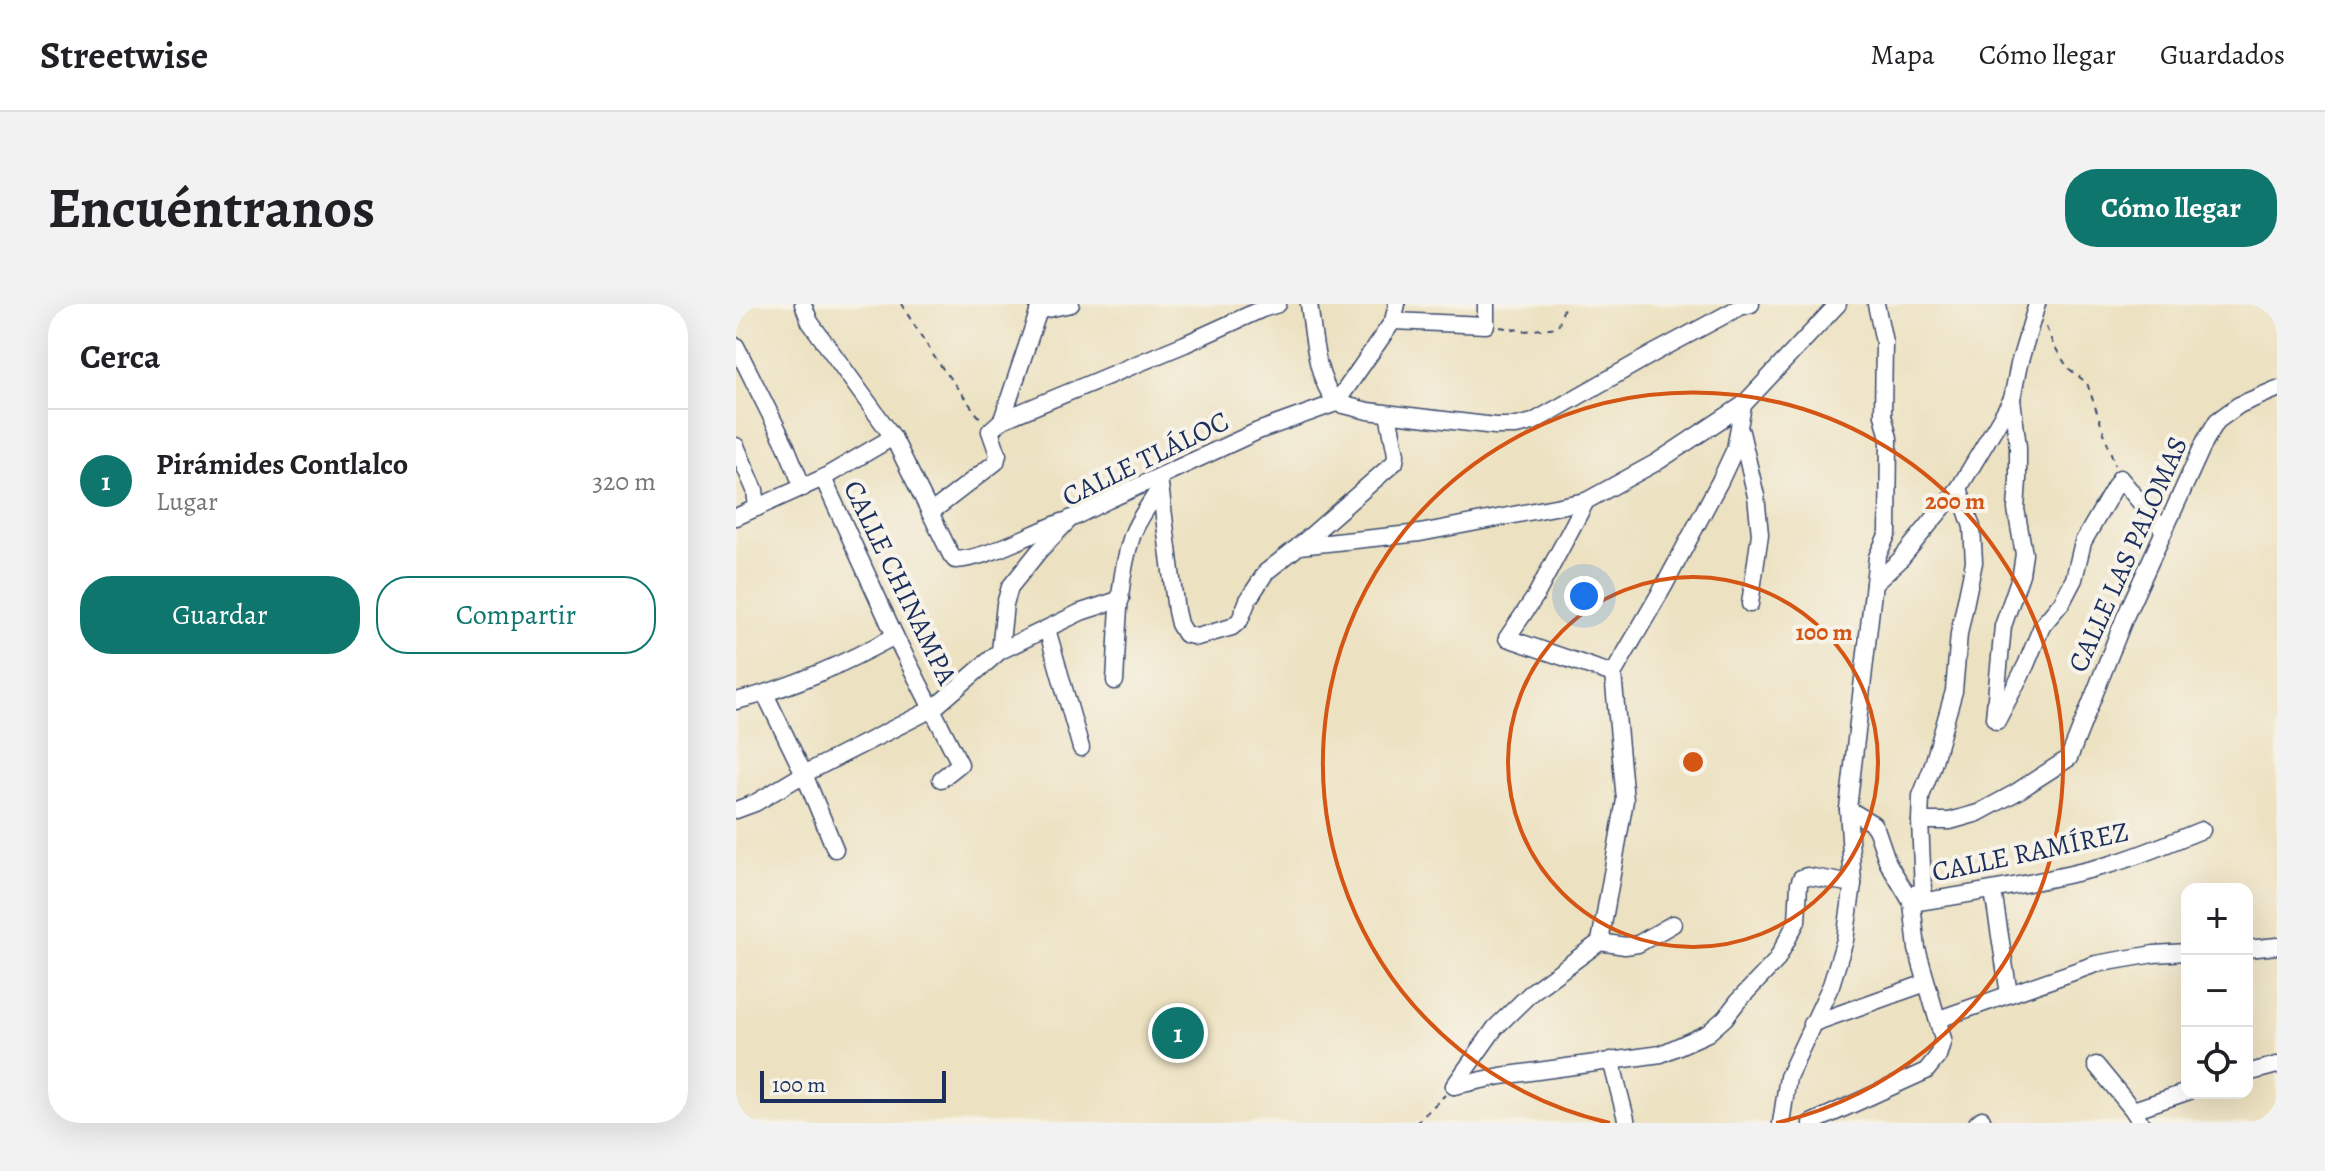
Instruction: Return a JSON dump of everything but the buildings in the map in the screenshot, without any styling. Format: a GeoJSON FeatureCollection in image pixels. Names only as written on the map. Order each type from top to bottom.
{"type":"FeatureCollection","features":[{"type":"Feature","properties":{"kind":"street"},"geometry":{"type":"LineString","coordinates":[[803,304],[810,322],[893,437],[955,560],[965,560],[1070,519]]}},
{"type":"Feature","properties":{"kind":"street"},"geometry":{"type":"LineString","coordinates":[[930,513],[996,462],[996,425],[1039,308],[1071,304]]}},
{"type":"Feature","properties":{"kind":"street"},"geometry":{"type":"LineString","coordinates":[[996,425],[1278,304]]}},
{"type":"Feature","properties":{"kind":"street"},"geometry":{"type":"LineString","coordinates":[[1309,304],[1318,362],[1336,403],[1388,414],[1495,426],[1533,422],[1656,352],[1751,304]]}},
{"type":"Feature","properties":{"kind":"street"},"geometry":{"type":"LineString","coordinates":[[1336,403],[1393,321],[1397,304]]}},
{"type":"Feature","properties":{"kind":"street"},"geometry":{"type":"LineString","coordinates":[[1393,321],[1486,325],[1486,304]]}},
{"type":"Feature","properties":{"kind":"street"},"geometry":{"type":"LineString","coordinates":[[1299,546],[1420,533],[1586,501],[1657,462],[1743,405],[1838,304]]}},
{"type":"Feature","properties":{"kind":"street"},"geometry":{"type":"LineString","coordinates":[[1781,1123],[1788,1077],[1831,985],[1845,940],[1853,884],[1848,809],[1877,557],[1888,533],[1889,438],[1883,415],[1884,342],[1876,304]]}},
{"type":"Feature","properties":{"kind":"street"},"geometry":{"type":"LineString","coordinates":[[2039,311],[2019,364],[2012,399],[2018,447],[2016,509],[2024,554],[2021,574],[2003,626],[1995,721],[2019,679],[2042,626],[2062,602],[2074,579],[2083,542],[2120,478],[2164,531]]}},
{"type":"Feature","properties":{"kind":"street","name":"CALLE CHINAMPA"},"geometry":{"type":"LineString","coordinates":[[736,346],[786,446],[803,488]]}},
{"type":"Feature","properties":{"kind":"street","name":"CALLE LAS PALOMAS"},"geometry":{"type":"LineString","coordinates":[[1920,821],[1950,821],[1978,813],[2069,758],[2125,617],[2217,421],[2239,405],[2277,389]]}},
{"type":"Feature","properties":{"kind":"street"},"geometry":{"type":"LineString","coordinates":[[1874,584],[1899,561],[1959,488],[2012,399]]}},
{"type":"Feature","properties":{"kind":"street","name":"CALLE TLÁLOC"},"geometry":{"type":"LineString","coordinates":[[1000,651],[1010,587],[1070,519],[1160,482],[1258,431],[1336,403]]}},
{"type":"Feature","properties":{"kind":"street"},"geometry":{"type":"LineString","coordinates":[[1454,1086],[1495,1028],[1514,1009],[1533,991],[1600,942],[1625,800],[1613,674],[1720,481],[1735,449],[1743,405]]}},
{"type":"Feature","properties":{"kind":"street"},"geometry":{"type":"LineString","coordinates":[[1160,482],[1179,624],[1185,634],[1197,637],[1232,627],[1240,620],[1248,600],[1266,572],[1395,462],[1388,414]]}},
{"type":"Feature","properties":{"kind":"street"},"geometry":{"type":"LineString","coordinates":[[1740,428],[1756,496],[1760,534],[1750,604]]}},
{"type":"Feature","properties":{"kind":"street"},"geometry":{"type":"LineString","coordinates":[[736,517],[823,478],[893,437]]}},
{"type":"Feature","properties":{"kind":"street"},"geometry":{"type":"LineString","coordinates":[[736,446],[755,490],[757,508]]}},
{"type":"Feature","properties":{"kind":"street","name":"CALLE CHINAMPA"},"geometry":{"type":"LineString","coordinates":[[823,478],[895,636],[960,764],[941,779]]}},
{"type":"Feature","properties":{"kind":"street"},"geometry":{"type":"LineString","coordinates":[[1115,681],[1121,599],[1132,536],[1160,482]]}},
{"type":"Feature","properties":{"kind":"street"},"geometry":{"type":"LineString","coordinates":[[1910,899],[1923,889],[1921,796],[1954,691],[1959,634],[1974,562],[1972,527],[1959,488]]}},
{"type":"Feature","properties":{"kind":"street"},"geometry":{"type":"LineString","coordinates":[[1586,501],[1535,597],[1507,638],[1613,674]]}},
{"type":"Feature","properties":{"kind":"street"},"geometry":{"type":"LineString","coordinates":[[736,810],[755,803],[804,774],[934,708],[1000,651],[1081,612],[1121,599]]}},
{"type":"Feature","properties":{"kind":"street"},"geometry":{"type":"LineString","coordinates":[[1047,629],[1081,748]]}},
{"type":"Feature","properties":{"kind":"street"},"geometry":{"type":"LineString","coordinates":[[736,701],[765,694],[865,653],[895,636]]}},
{"type":"Feature","properties":{"kind":"street"},"geometry":{"type":"LineString","coordinates":[[765,694],[804,774],[835,849]]}},
{"type":"Feature","properties":{"kind":"street"},"geometry":{"type":"LineString","coordinates":[[1811,1123],[1926,1071],[1938,1056],[1943,1039],[1917,949],[1910,899],[1888,863],[1873,824],[1848,809]]}},
{"type":"Feature","properties":{"kind":"street","name":"CALLE RAMÍREZ"},"geometry":{"type":"LineString","coordinates":[[1910,899],[1993,891],[2109,865],[2202,830]]}},
{"type":"Feature","properties":{"kind":"street"},"geometry":{"type":"LineString","coordinates":[[1454,1086],[1501,1076],[1661,1054],[1708,1033],[1776,961],[1797,921],[1801,878],[1807,876],[1853,884]]}},
{"type":"Feature","properties":{"kind":"street"},"geometry":{"type":"LineString","coordinates":[[1993,891],[2009,994]]}},
{"type":"Feature","properties":{"kind":"street"},"geometry":{"type":"LineString","coordinates":[[1600,942],[1625,946],[1638,944],[1673,924]]}},
{"type":"Feature","properties":{"kind":"street"},"geometry":{"type":"LineString","coordinates":[[2253,948],[2277,946]]}},
{"type":"Feature","properties":{"kind":"street"},"geometry":{"type":"LineString","coordinates":[[1939,1019],[2096,964],[2181,952]]}},
{"type":"Feature","properties":{"kind":"street"},"geometry":{"type":"LineString","coordinates":[[1811,1024],[1926,983]]}},
{"type":"Feature","properties":{"kind":"street"},"geometry":{"type":"LineString","coordinates":[[1611,1060],[1627,1123]]}},
{"type":"Feature","properties":{"kind":"street"},"geometry":{"type":"LineString","coordinates":[[2096,1065],[2137,1116],[2181,1095]]}},
{"type":"Feature","properties":{"kind":"street"},"geometry":{"type":"LineString","coordinates":[[2253,1067],[2277,1065]]}},
{"type":"Feature","properties":{"kind":"path"},"geometry":{"type":"LineString","coordinates":[[901,304],[937,361],[996,425]]}},
{"type":"Feature","properties":{"kind":"path"},"geometry":{"type":"LineString","coordinates":[[1486,325],[1525,331],[1558,327],[1565,304]]}},
{"type":"Feature","properties":{"kind":"path"},"geometry":{"type":"LineString","coordinates":[[2039,311],[2053,344],[2068,368],[2087,383],[2120,478]]}},
{"type":"Feature","properties":{"kind":"path"},"geometry":{"type":"LineString","coordinates":[[1416,1123],[1454,1086]]}},
{"type":"Feature","properties":{"kind":"place","name":"Pirámides Contlalco"},"geometry":{"type":"Point","coordinates":[1178,1033]}}]}
